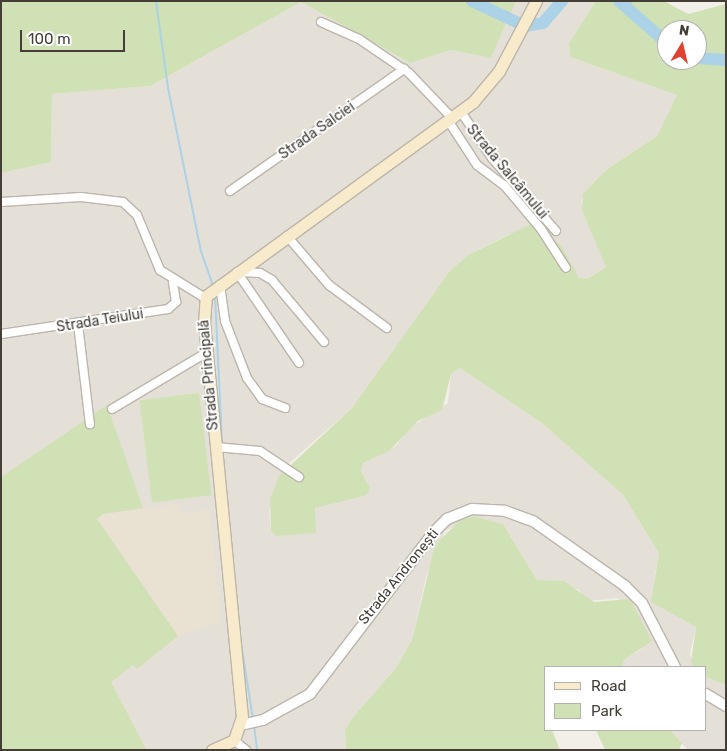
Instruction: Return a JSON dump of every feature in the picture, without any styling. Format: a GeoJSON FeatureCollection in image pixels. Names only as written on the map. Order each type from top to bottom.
{"type":"FeatureCollection","features":[{"type":"Feature","properties":{"kind":"main road"},"geometry":{"type":"LineString","coordinates":[[206,296],[287,236],[455,118],[492,81],[536,1]]}},
{"type":"Feature","properties":{"kind":"main road","name":"Strada Principală"},"geometry":{"type":"LineString","coordinates":[[206,296],[203,353],[220,447],[248,724]]}},
{"type":"Feature","properties":{"kind":"main road"},"geometry":{"type":"LineString","coordinates":[[212,750],[234,740],[248,724]]}},
{"type":"Feature","properties":{"kind":"street"},"geometry":{"type":"LineString","coordinates":[[321,22],[359,39],[404,69],[455,118],[477,165],[504,185],[541,228],[566,268]]}},
{"type":"Feature","properties":{"kind":"street","name":"Strada Salciei"},"geometry":{"type":"LineString","coordinates":[[230,191],[404,69]]}},
{"type":"Feature","properties":{"kind":"street","name":"Strada Salcâmului"},"geometry":{"type":"LineString","coordinates":[[455,118],[556,231]]}},
{"type":"Feature","properties":{"kind":"street"},"geometry":{"type":"LineString","coordinates":[[1,202],[81,197],[123,202],[134,210],[154,260],[173,282],[206,296]]}},
{"type":"Feature","properties":{"kind":"street"},"geometry":{"type":"LineString","coordinates":[[287,236],[330,285],[387,328]]}},
{"type":"Feature","properties":{"kind":"street"},"geometry":{"type":"LineString","coordinates":[[237,272],[260,273],[272,280],[324,342]]}},
{"type":"Feature","properties":{"kind":"street"},"geometry":{"type":"LineString","coordinates":[[237,272],[299,363]]}},
{"type":"Feature","properties":{"kind":"street","name":"Strada Teiului"},"geometry":{"type":"LineString","coordinates":[[1,334],[78,324],[171,308],[176,302],[173,282]]}},
{"type":"Feature","properties":{"kind":"street"},"geometry":{"type":"LineString","coordinates":[[219,285],[225,321],[247,378],[262,399],[285,408]]}},
{"type":"Feature","properties":{"kind":"street"},"geometry":{"type":"LineString","coordinates":[[78,324],[90,424]]}},
{"type":"Feature","properties":{"kind":"street"},"geometry":{"type":"LineString","coordinates":[[112,409],[203,353]]}},
{"type":"Feature","properties":{"kind":"street"},"geometry":{"type":"LineString","coordinates":[[220,447],[260,451],[299,477]]}},
{"type":"Feature","properties":{"kind":"street","name":"Strada Andronești"},"geometry":{"type":"LineString","coordinates":[[248,724],[297,703],[319,685],[364,619],[433,533],[448,519],[472,508],[505,511],[533,521],[625,586],[642,603],[674,666]]}},
{"type":"Feature","properties":{"kind":"street"},"geometry":{"type":"LineString","coordinates":[[707,695],[726,706]]}},
{"type":"Feature","properties":{"kind":"street"},"geometry":{"type":"LineString","coordinates":[[234,740],[246,750]]}},
{"type":"Feature","properties":{"kind":"shaded area"},"geometry":{"type":"Polygon","coordinates":[[[516,1],[596,1],[569,43],[570,57],[677,95],[657,136],[606,170],[581,201],[606,267],[587,279],[579,278],[548,231],[507,235],[468,255],[449,272],[352,408],[288,464],[269,510],[271,531],[273,534],[317,507],[368,484],[361,471],[363,463],[396,446],[408,429],[448,403],[451,374],[460,368],[543,424],[623,495],[659,553],[654,580],[684,620],[696,627],[690,654],[694,666],[622,666],[624,660],[643,648],[618,598],[588,601],[579,590],[557,581],[537,580],[503,524],[474,516],[445,531],[426,577],[412,640],[396,668],[353,717],[345,730],[346,750],[1,750],[1,173],[51,162],[52,94],[150,86],[301,2],[410,63],[451,50],[491,58],[516,1]]]}},
{"type":"Feature","properties":{"kind":"shaded area"},"geometry":{"type":"Polygon","coordinates":[[[179,504],[181,514],[209,510],[221,622],[178,636],[97,519],[103,514],[179,504]]]}},
{"type":"Feature","properties":{"kind":"shaded area"},"geometry":{"type":"Polygon","coordinates":[[[707,677],[726,685],[726,750],[688,750],[671,731],[707,731],[707,677]]]}},
{"type":"Feature","properties":{"kind":"green space"},"geometry":{"type":"Polygon","coordinates":[[[1,1],[516,1],[491,58],[451,50],[410,63],[301,2],[150,86],[52,94],[51,162],[1,173],[1,1]]]}},
{"type":"Feature","properties":{"kind":"green space"},"geometry":{"type":"Polygon","coordinates":[[[596,1],[664,1],[688,14],[726,4],[726,685],[707,677],[707,666],[693,666],[691,662],[696,627],[651,602],[659,553],[623,495],[543,424],[460,368],[451,374],[442,410],[418,421],[389,451],[363,463],[361,471],[370,488],[367,495],[315,508],[316,533],[276,536],[271,531],[270,499],[279,476],[352,408],[449,272],[468,255],[535,222],[562,247],[579,278],[587,279],[606,267],[582,210],[583,194],[606,170],[657,136],[677,95],[570,57],[569,43],[596,1]]]}},
{"type":"Feature","properties":{"kind":"green space"},"geometry":{"type":"Polygon","coordinates":[[[199,393],[212,495],[152,503],[139,400],[199,393]]]}},
{"type":"Feature","properties":{"kind":"green space"},"geometry":{"type":"Polygon","coordinates":[[[107,405],[143,508],[103,514],[97,519],[178,636],[137,669],[133,665],[111,682],[146,749],[1,750],[1,477],[107,405]]]}},
{"type":"Feature","properties":{"kind":"green space"},"geometry":{"type":"Polygon","coordinates":[[[474,516],[503,524],[537,580],[564,581],[594,602],[630,599],[652,641],[624,660],[622,666],[544,666],[544,731],[552,731],[560,750],[346,750],[345,730],[353,717],[396,668],[412,640],[435,545],[460,520],[474,516]]]}},
{"type":"Feature","properties":{"kind":"green space"},"geometry":{"type":"Polygon","coordinates":[[[596,731],[671,731],[682,743],[679,750],[605,750],[596,731]]]}},
{"type":"Feature","properties":{"kind":"waterway"},"geometry":{"type":"LineString","coordinates":[[156,1],[168,88],[201,251],[213,285]]}},
{"type":"Feature","properties":{"kind":"waterway"},"geometry":{"type":"LineString","coordinates":[[472,1],[525,26],[543,23],[562,1]]}},
{"type":"Feature","properties":{"kind":"waterway"},"geometry":{"type":"LineString","coordinates":[[619,1],[657,34]]}},
{"type":"Feature","properties":{"kind":"waterway"},"geometry":{"type":"LineString","coordinates":[[628,6],[632,1]]}},
{"type":"Feature","properties":{"kind":"waterway"},"geometry":{"type":"LineString","coordinates":[[707,59],[726,60]]}},
{"type":"Feature","properties":{"kind":"waterway"},"geometry":{"type":"LineString","coordinates":[[215,295],[222,445]]}},
{"type":"Feature","properties":{"kind":"waterway"},"geometry":{"type":"LineString","coordinates":[[222,449],[228,512]]}},
{"type":"Feature","properties":{"kind":"waterway"},"geometry":{"type":"LineString","coordinates":[[232,554],[237,611]]}},
{"type":"Feature","properties":{"kind":"waterway"},"geometry":{"type":"LineString","coordinates":[[239,631],[253,718]]}},
{"type":"Feature","properties":{"kind":"waterway"},"geometry":{"type":"LineString","coordinates":[[254,725],[257,750]]}}]}
